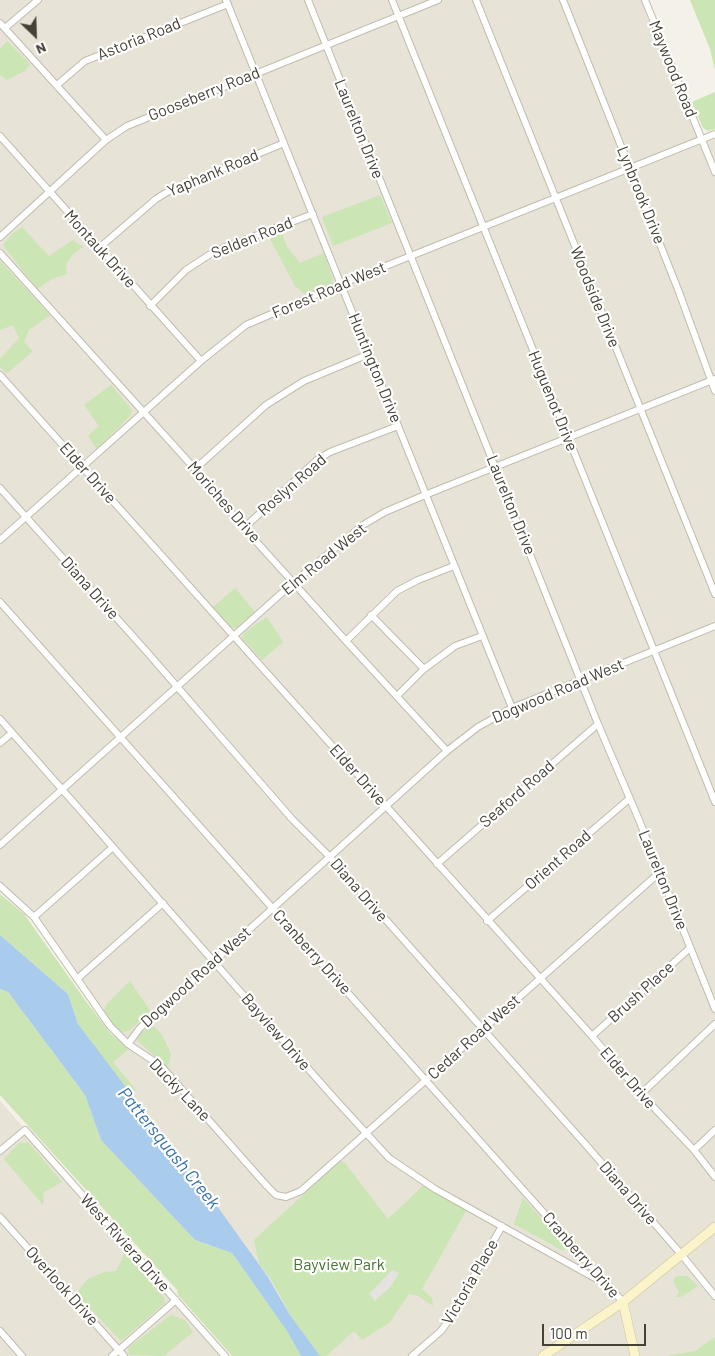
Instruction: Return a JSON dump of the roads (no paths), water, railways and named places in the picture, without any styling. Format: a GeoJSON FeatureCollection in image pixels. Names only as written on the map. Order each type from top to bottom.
{"type":"FeatureCollection","features":[{"type":"Feature","properties":{"kind":"main road"},"geometry":{"type":"LineString","coordinates":[[543,1356],[623,1302],[715,1227]]}},
{"type":"Feature","properties":{"kind":"main road"},"geometry":{"type":"LineString","coordinates":[[623,1302],[635,1356]]}},
{"type":"Feature","properties":{"kind":"street"},"geometry":{"type":"LineString","coordinates":[[38,0],[2,25],[106,140]]}},
{"type":"Feature","properties":{"kind":"street","name":"Laurelton Drive"},"geometry":{"type":"LineString","coordinates":[[308,0],[582,680],[598,724],[715,1010]]}},
{"type":"Feature","properties":{"kind":"street","name":"Huguenot Drive"},"geometry":{"type":"LineString","coordinates":[[392,0],[715,802]]}},
{"type":"Feature","properties":{"kind":"street","name":"Gooseberry Road"},"geometry":{"type":"LineString","coordinates":[[0,237],[106,140],[149,115],[438,0]]}},
{"type":"Feature","properties":{"kind":"street","name":"Woodside Drive"},"geometry":{"type":"LineString","coordinates":[[476,0],[715,594]]}},
{"type":"Feature","properties":{"kind":"street","name":"Lynbrook Drive"},"geometry":{"type":"LineString","coordinates":[[563,0],[713,380],[715,391]]}},
{"type":"Feature","properties":{"kind":"street","name":"Maywood Road"},"geometry":{"type":"LineString","coordinates":[[646,0],[715,172]]}},
{"type":"Feature","properties":{"kind":"street","name":"Huntington Drive"},"geometry":{"type":"LineString","coordinates":[[227,2],[512,708]]}},
{"type":"Feature","properties":{"kind":"street","name":"Astoria Road"},"geometry":{"type":"LineString","coordinates":[[57,85],[85,61],[227,2]]}},
{"type":"Feature","properties":{"kind":"street","name":"Forest Road West"},"geometry":{"type":"LineString","coordinates":[[0,540],[201,361],[246,324],[715,134]]}},
{"type":"Feature","properties":{"kind":"street","name":"Montauk Drive"},"geometry":{"type":"LineString","coordinates":[[0,136],[48,193],[201,361]]}},
{"type":"Feature","properties":{"kind":"street","name":"Yaphank Road"},"geometry":{"type":"LineString","coordinates":[[99,248],[156,199],[169,191],[284,143]]}},
{"type":"Feature","properties":{"kind":"street","name":"Selden Road"},"geometry":{"type":"LineString","coordinates":[[150,306],[186,270],[215,251],[313,214]]}},
{"type":"Feature","properties":{"kind":"street","name":"Moriches Drive"},"geometry":{"type":"LineString","coordinates":[[0,253],[195,469],[244,528],[447,751]]}},
{"type":"Feature","properties":{"kind":"street"},"geometry":{"type":"LineString","coordinates":[[195,469],[266,405],[304,381],[369,354]]}},
{"type":"Feature","properties":{"kind":"street","name":"Elder Drive"},"geometry":{"type":"LineString","coordinates":[[0,375],[592,1036],[641,1094],[694,1150],[715,1177]]}},
{"type":"Feature","properties":{"kind":"street","name":"Elm Road West"},"geometry":{"type":"LineString","coordinates":[[0,845],[121,739],[294,582],[363,525],[385,512],[425,495],[713,380]]}},
{"type":"Feature","properties":{"kind":"street","name":"Roslyn Road"},"geometry":{"type":"LineString","coordinates":[[244,528],[317,460],[330,452],[398,426]]}},
{"type":"Feature","properties":{"kind":"street","name":"Diana Drive"},"geometry":{"type":"LineString","coordinates":[[0,488],[292,819],[330,857],[682,1254],[715,1296]]}},
{"type":"Feature","properties":{"kind":"street"},"geometry":{"type":"LineString","coordinates":[[346,641],[371,614],[408,584],[454,566]]}},
{"type":"Feature","properties":{"kind":"street","name":"Cranberry Drive"},"geometry":{"type":"LineString","coordinates":[[0,602],[574,1246],[603,1282],[623,1302]]}},
{"type":"Feature","properties":{"kind":"street"},"geometry":{"type":"LineString","coordinates":[[371,614],[424,669]]}},
{"type":"Feature","properties":{"kind":"street","name":"Dogwood Road West"},"geometry":{"type":"LineString","coordinates":[[128,1044],[140,1028],[447,751],[492,718],[512,708],[715,626]]}},
{"type":"Feature","properties":{"kind":"street"},"geometry":{"type":"LineString","coordinates":[[397,696],[424,669],[455,646],[482,636]]}},
{"type":"Feature","properties":{"kind":"street","name":"Bayview Drive"},"geometry":{"type":"LineString","coordinates":[[0,719],[398,1166],[603,1282]]}},
{"type":"Feature","properties":{"kind":"street","name":"Seaford Road"},"geometry":{"type":"LineString","coordinates":[[436,864],[598,724]]}},
{"type":"Feature","properties":{"kind":"street"},"geometry":{"type":"LineString","coordinates":[[0,744],[12,732]]}},
{"type":"Feature","properties":{"kind":"street","name":"Orient Road"},"geometry":{"type":"LineString","coordinates":[[487,921],[629,799]]}},
{"type":"Feature","properties":{"kind":"street"},"geometry":{"type":"LineString","coordinates":[[34,917],[113,847]]}},
{"type":"Feature","properties":{"kind":"street","name":"Cedar Road West"},"geometry":{"type":"LineString","coordinates":[[286,1197],[301,1191],[659,873]]}},
{"type":"Feature","properties":{"kind":"street","name":"Ducky Lane"},"geometry":{"type":"LineString","coordinates":[[0,886],[34,917],[110,1026],[128,1044],[161,1066],[266,1185],[276,1195],[286,1197]]}},
{"type":"Feature","properties":{"kind":"street"},"geometry":{"type":"LineString","coordinates":[[77,979],[164,903]]}},
{"type":"Feature","properties":{"kind":"street","name":"Brush Place"},"geometry":{"type":"LineString","coordinates":[[592,1036],[690,948]]}},
{"type":"Feature","properties":{"kind":"street"},"geometry":{"type":"LineString","coordinates":[[641,1094],[715,1024]]}},
{"type":"Feature","properties":{"kind":"street","name":"West Riviera Drive"},"geometry":{"type":"LineString","coordinates":[[0,1151],[25,1130],[225,1356]]}},
{"type":"Feature","properties":{"kind":"street"},"geometry":{"type":"LineString","coordinates":[[694,1150],[715,1130]]}},
{"type":"Feature","properties":{"kind":"street","name":"Overlook Drive"},"geometry":{"type":"LineString","coordinates":[[0,1217],[124,1356]]}},
{"type":"Feature","properties":{"kind":"street","name":"Victoria Place"},"geometry":{"type":"LineString","coordinates":[[412,1356],[441,1331],[449,1320],[502,1226]]}},
{"type":"Feature","properties":{"kind":"street"},"geometry":{"type":"LineString","coordinates":[[112,1356],[176,1300]]}},
{"type":"Feature","properties":{"kind":"street"},"geometry":{"type":"LineString","coordinates":[[0,1331],[22,1356]]}},
{"type":"Feature","properties":{"kind":"water"},"geometry":{"type":"Polygon","coordinates":[[[0,935],[68,994],[78,1024],[150,1119],[164,1144],[220,1210],[268,1277],[290,1315],[320,1356],[301,1356],[287,1331],[232,1253],[195,1240],[101,1140],[85,1095],[8,992],[0,989],[0,935]]]}},
{"type":"Feature","properties":{"kind":"water label","name":"Pattersquash Creek"},"geometry":{"type":"Point","coordinates":[169,1148]}},
{"type":"Feature","properties":{"kind":"park label","name":"Bayview Park"},"geometry":{"type":"Point","coordinates":[339,1265]}}]}
